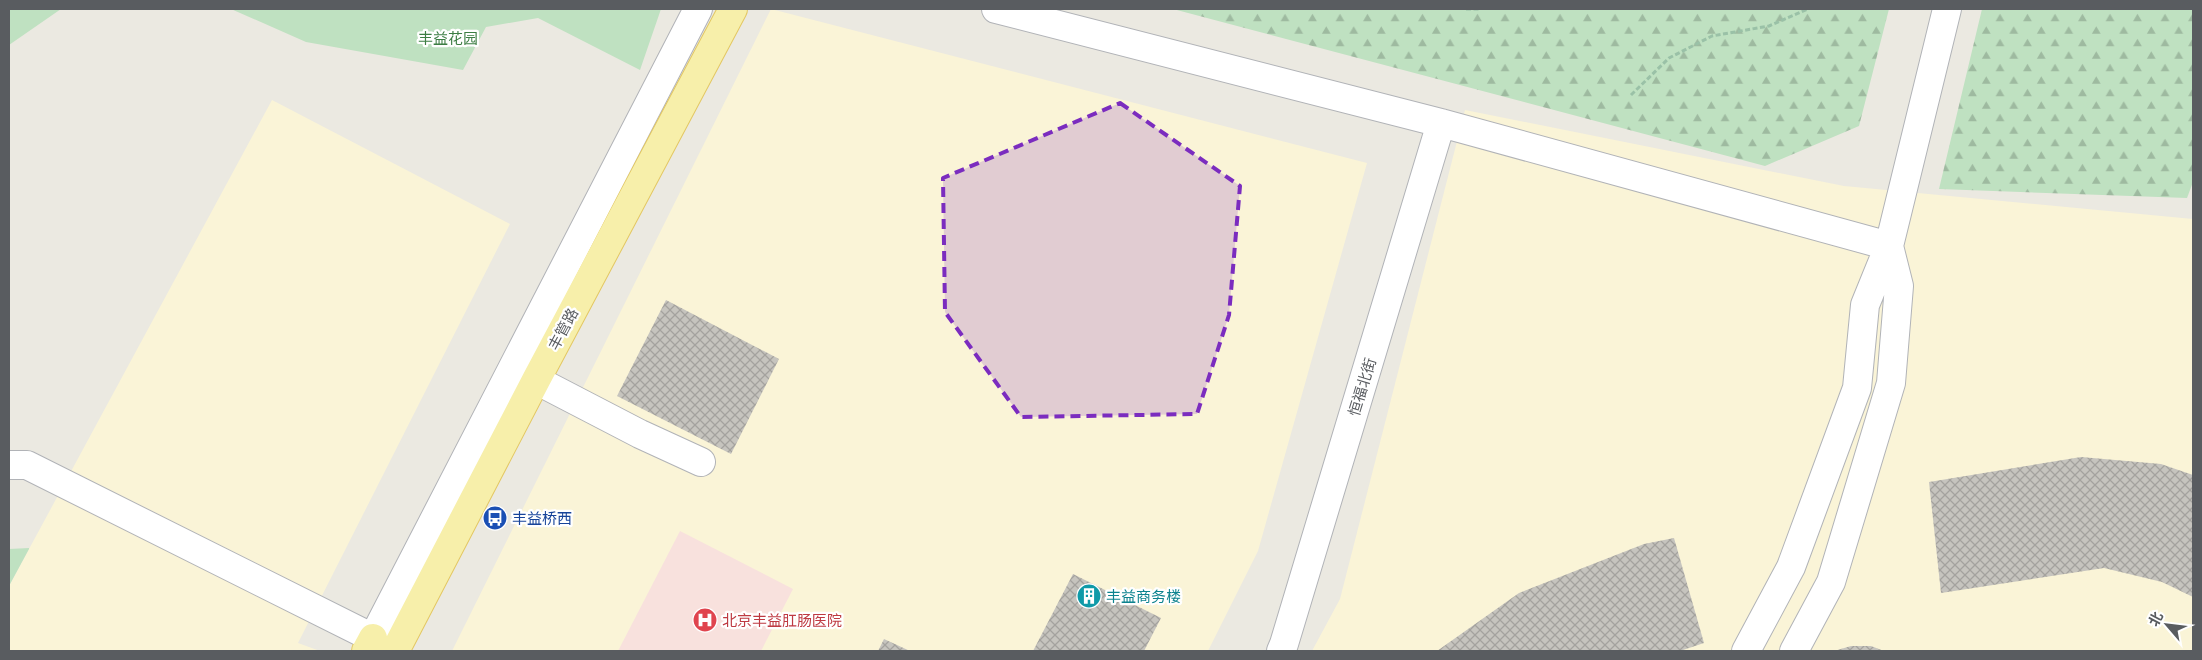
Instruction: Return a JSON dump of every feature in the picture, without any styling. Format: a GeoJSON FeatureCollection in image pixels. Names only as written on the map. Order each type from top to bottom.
{"type":"FeatureCollection","features":[{"type":"Feature","properties":{"kind":"main road","name":"丰管路"},"geometry":{"type":"LineString","coordinates":[[378,647],[536,380],[733,9]]}},
{"type":"Feature","properties":{"kind":"street","name":"丰管路"},"geometry":{"type":"LineString","coordinates":[[378,647],[698,9]]}},
{"type":"Feature","properties":{"kind":"street"},"geometry":{"type":"LineString","coordinates":[[996,9],[1441,123],[1889,246]]}},
{"type":"Feature","properties":{"kind":"street"},"geometry":{"type":"LineString","coordinates":[[1746,651],[1791,567],[1857,388],[1865,305],[1889,246],[1947,9]]}},
{"type":"Feature","properties":{"kind":"street","name":"恒福北街"},"geometry":{"type":"LineString","coordinates":[[1280,651],[1284,644],[1441,123]]}},
{"type":"Feature","properties":{"kind":"street"},"geometry":{"type":"LineString","coordinates":[[1794,651],[1831,582],[1891,383],[1899,286],[1889,246]]}},
{"type":"Feature","properties":{"kind":"street"},"geometry":{"type":"LineString","coordinates":[[536,380],[640,434],[701,462]]}},
{"type":"Feature","properties":{"kind":"street"},"geometry":{"type":"LineString","coordinates":[[9,466],[27,465],[378,647]]}},
{"type":"Feature","properties":{"kind":"path"},"geometry":{"type":"LineString","coordinates":[[1466,9],[1480,9]]}},
{"type":"Feature","properties":{"kind":"path"},"geometry":{"type":"LineString","coordinates":[[1631,95],[1668,58],[1712,36],[1769,26],[1808,9]]}},
{"type":"Feature","properties":{"kind":"highlighted area"},"geometry":{"type":"Polygon","coordinates":[[[1120,103],[1240,186],[1229,315],[1197,414],[1021,417],[945,312],[943,178],[1120,103]]]}},
{"type":"Feature","properties":{"kind":"shaded area"},"geometry":{"type":"Polygon","coordinates":[[[771,9],[1367,163],[1258,551],[1208,651],[452,651],[771,9]]]}},
{"type":"Feature","properties":{"kind":"shaded area"},"geometry":{"type":"Polygon","coordinates":[[[272,100],[510,224],[298,643],[320,651],[9,651],[9,586],[272,100]]]}},
{"type":"Feature","properties":{"kind":"shaded area"},"geometry":{"type":"Polygon","coordinates":[[[1465,110],[1844,186],[2193,219],[2193,651],[1312,651],[1340,599],[1465,110]]]}},
{"type":"Feature","properties":{"kind":"shaded area","name":"北京丰益肛肠医院"},"geometry":{"type":"Polygon","coordinates":[[[680,531],[793,589],[761,651],[618,651],[680,531]]]}},
{"type":"Feature","properties":{"kind":"green space"},"geometry":{"type":"Polygon","coordinates":[[[9,9],[61,9],[9,45],[9,9]]]}},
{"type":"Feature","properties":{"kind":"green space","name":"丰益花园"},"geometry":{"type":"Polygon","coordinates":[[[231,9],[661,9],[640,70],[538,18],[486,27],[463,70],[306,42],[231,9]]]}},
{"type":"Feature","properties":{"kind":"green space"},"geometry":{"type":"Polygon","coordinates":[[[1173,9],[1889,9],[1859,126],[1765,166],[1173,9]]]}},
{"type":"Feature","properties":{"kind":"green space"},"geometry":{"type":"Polygon","coordinates":[[[1982,9],[2193,9],[2193,182],[2187,198],[1939,189],[1982,9]]]}},
{"type":"Feature","properties":{"kind":"green space"},"geometry":{"type":"Polygon","coordinates":[[[9,549],[29,549],[9,586],[9,549]]]}},
{"type":"Feature","properties":{"kind":"building"},"geometry":{"type":"Polygon","coordinates":[[[666,300],[779,359],[731,454],[617,396],[666,300]]]}},
{"type":"Feature","properties":{"kind":"building"},"geometry":{"type":"Polygon","coordinates":[[[2081,457],[2161,464],[2193,475],[2193,597],[2162,582],[2104,568],[1941,593],[1929,482],[2081,457]]]}},
{"type":"Feature","properties":{"kind":"building"},"geometry":{"type":"Polygon","coordinates":[[[1674,538],[1704,643],[1680,651],[1437,651],[1519,593],[1644,544],[1674,538]]]}},
{"type":"Feature","properties":{"kind":"building","name":"丰益商务楼"},"geometry":{"type":"Polygon","coordinates":[[[1073,574],[1161,618],[1144,651],[1033,651],[1073,574]]]}},
{"type":"Feature","properties":{"kind":"building"},"geometry":{"type":"Polygon","coordinates":[[[884,639],[910,651],[878,651],[884,639]]]}},
{"type":"Feature","properties":{"kind":"building"},"geometry":{"type":"Polygon","coordinates":[[[1851,646],[1871,646],[1884,651],[1834,651],[1851,646]]]}},
{"type":"Feature","properties":{"kind":"place","name":"丰益桥西"},"geometry":{"type":"Point","coordinates":[495,518]}},
{"type":"Feature","properties":{"kind":"place","name":"丰益商务楼"},"geometry":{"type":"Point","coordinates":[1089,596]}},
{"type":"Feature","properties":{"kind":"place","name":"北京丰益肛肠医院"},"geometry":{"type":"Point","coordinates":[705,620]}}]}
